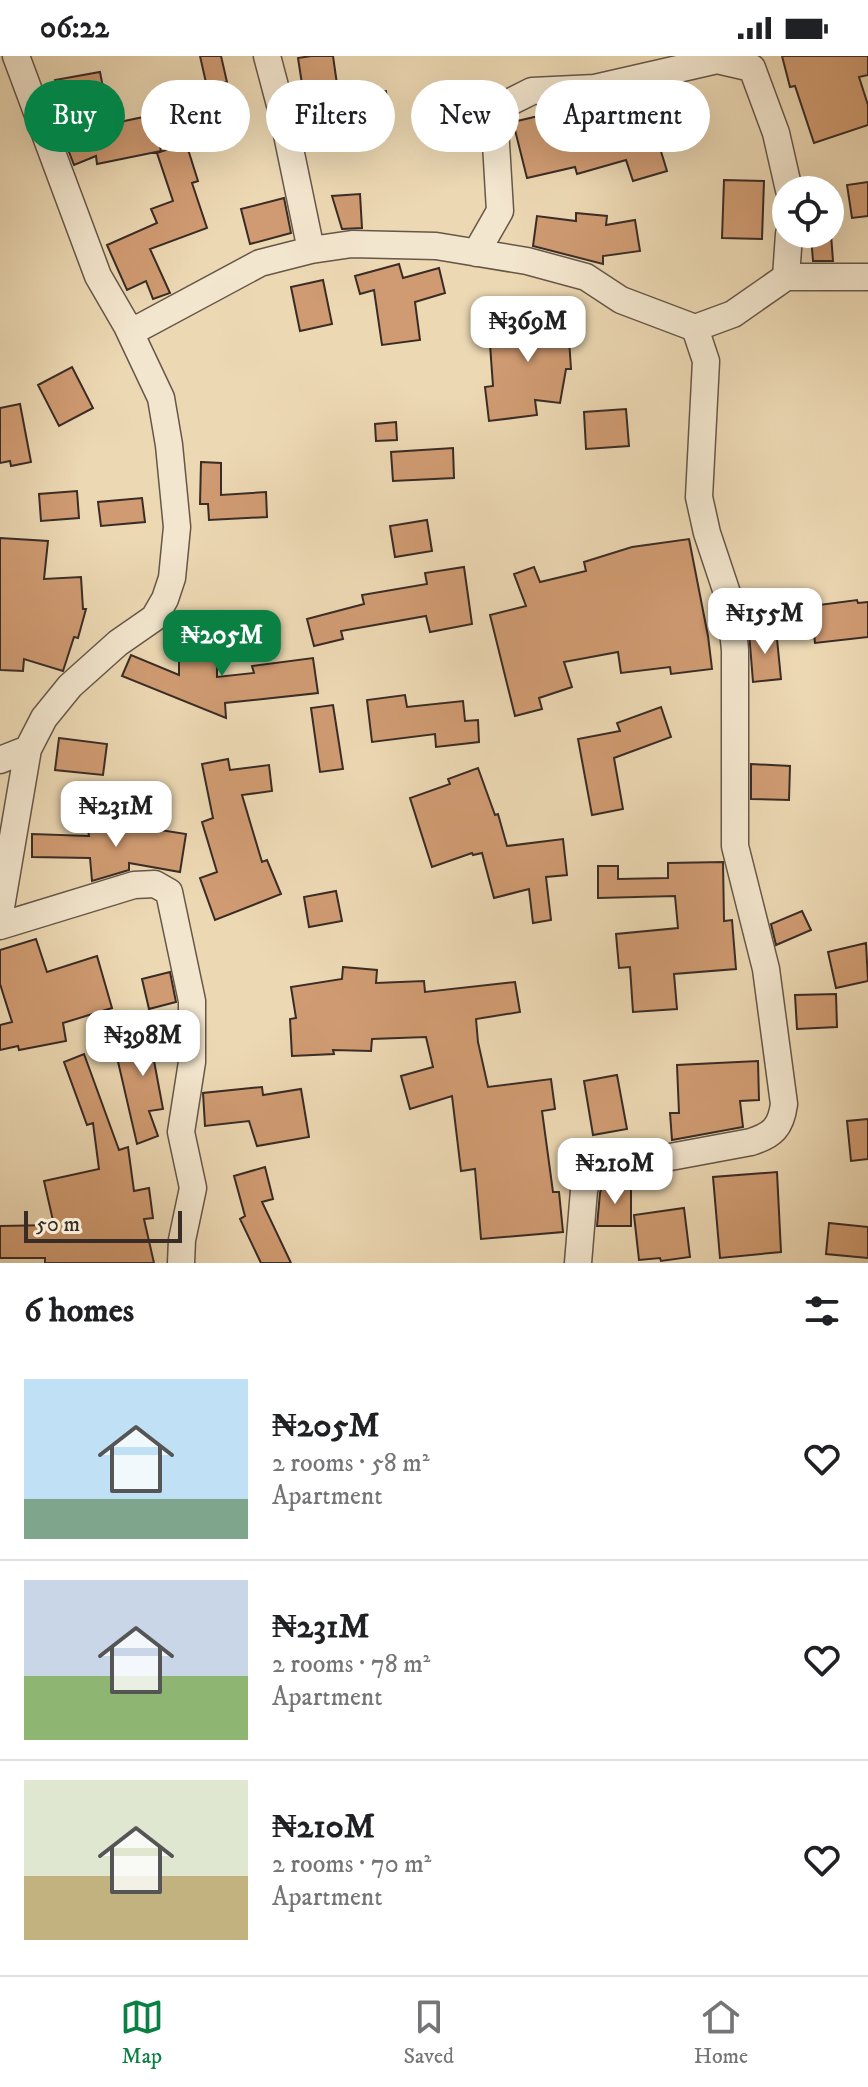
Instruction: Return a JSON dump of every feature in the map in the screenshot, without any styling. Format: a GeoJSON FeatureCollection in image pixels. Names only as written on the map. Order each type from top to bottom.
{"type":"FeatureCollection","features":[{"type":"Feature","properties":{"kind":"street"},"geometry":{"type":"LineString","coordinates":[[0,913],[28,749],[44,718],[70,686],[118,643],[154,618],[172,578],[177,527],[161,398],[127,326],[98,276],[16,56]]}},
{"type":"Feature","properties":{"kind":"street"},"geometry":{"type":"LineString","coordinates":[[267,56],[284,120],[311,250]]}},
{"type":"Feature","properties":{"kind":"street"},"geometry":{"type":"LineString","coordinates":[[476,253],[500,211],[494,110],[532,91],[595,88],[717,60],[752,68],[776,133],[786,176]]}},
{"type":"Feature","properties":{"kind":"street"},"geometry":{"type":"LineString","coordinates":[[127,326],[139,328],[260,263],[311,250],[352,244],[436,246],[527,261],[586,277],[621,300],[695,328],[733,314],[786,277],[868,277]]}},
{"type":"Feature","properties":{"kind":"street"},"geometry":{"type":"LineString","coordinates":[[786,277],[788,248]]}},
{"type":"Feature","properties":{"kind":"street"},"geometry":{"type":"LineString","coordinates":[[578,1263],[584,1190],[589,1174],[751,1142],[774,1132],[782,1118],[784,1104],[766,969],[735,846],[735,650],[730,602],[707,533],[699,497],[706,361],[695,328]]}},
{"type":"Feature","properties":{"kind":"street"},"geometry":{"type":"LineString","coordinates":[[0,760],[28,749]]}},
{"type":"Feature","properties":{"kind":"street"},"geometry":{"type":"LineString","coordinates":[[0,926],[134,885],[155,884],[169,892],[192,1001],[192,1062],[181,1132],[193,1188],[182,1240],[181,1263]]}},
{"type":"Feature","properties":{"kind":"building"},"geometry":{"type":"Polygon","coordinates":[[[200,56],[221,56],[227,80],[205,80],[200,56]]]}},
{"type":"Feature","properties":{"kind":"building"},"geometry":{"type":"Polygon","coordinates":[[[333,56],[336,80],[301,80],[298,58],[333,56]]]}},
{"type":"Feature","properties":{"kind":"building"},"geometry":{"type":"Polygon","coordinates":[[[782,56],[868,56],[868,75],[859,77],[868,105],[868,125],[814,143],[795,86],[790,87],[782,56]]]}},
{"type":"Feature","properties":{"kind":"building"},"geometry":{"type":"Polygon","coordinates":[[[100,72],[102,80],[55,80],[100,72]]]}},
{"type":"Feature","properties":{"kind":"building"},"geometry":{"type":"Polygon","coordinates":[[[535,117],[535,152],[661,152],[667,171],[633,181],[626,160],[577,174],[575,167],[527,178],[519,146],[519,121],[535,117]]]}},
{"type":"Feature","properties":{"kind":"building"},"geometry":{"type":"Polygon","coordinates":[[[141,118],[141,152],[156,152],[97,164],[96,156],[74,165],[69,152],[125,152],[125,121],[141,118]]]}},
{"type":"Feature","properties":{"kind":"building"},"geometry":{"type":"Polygon","coordinates":[[[189,152],[198,181],[192,183],[207,228],[150,249],[170,293],[153,299],[146,281],[127,290],[107,245],[157,223],[151,209],[173,201],[157,153],[189,152]]]}},
{"type":"Feature","properties":{"kind":"building"},"geometry":{"type":"Polygon","coordinates":[[[724,180],[764,181],[762,239],[722,238],[724,180]]]}},
{"type":"Feature","properties":{"kind":"building"},"geometry":{"type":"Polygon","coordinates":[[[868,182],[868,216],[852,218],[847,185],[868,182]]]}},
{"type":"Feature","properties":{"kind":"building"},"geometry":{"type":"Polygon","coordinates":[[[360,194],[362,228],[342,229],[332,196],[360,194]]]}},
{"type":"Feature","properties":{"kind":"building"},"geometry":{"type":"Polygon","coordinates":[[[284,198],[291,233],[250,244],[241,209],[284,198]]]}},
{"type":"Feature","properties":{"kind":"building"},"geometry":{"type":"Polygon","coordinates":[[[576,213],[607,216],[606,225],[635,220],[640,251],[603,256],[603,264],[533,246],[537,216],[576,221],[576,213]]]}},
{"type":"Feature","properties":{"kind":"building"},"geometry":{"type":"Polygon","coordinates":[[[812,248],[832,248],[833,261],[813,261],[812,248]]]}},
{"type":"Feature","properties":{"kind":"building"},"geometry":{"type":"Polygon","coordinates":[[[399,264],[403,278],[439,268],[445,293],[415,302],[420,340],[382,345],[374,290],[360,294],[355,276],[399,264]]]}},
{"type":"Feature","properties":{"kind":"building"},"geometry":{"type":"Polygon","coordinates":[[[323,280],[332,324],[300,331],[291,287],[323,280]]]}},
{"type":"Feature","properties":{"kind":"building"},"geometry":{"type":"Polygon","coordinates":[[[567,309],[571,369],[566,369],[560,403],[535,400],[537,415],[489,421],[485,387],[493,386],[489,331],[522,328],[520,312],[567,309]]]}},
{"type":"Feature","properties":{"kind":"building"},"geometry":{"type":"Polygon","coordinates":[[[72,367],[93,408],[59,426],[38,385],[72,367]]]}},
{"type":"Feature","properties":{"kind":"building"},"geometry":{"type":"Polygon","coordinates":[[[20,404],[31,462],[11,466],[10,461],[0,463],[0,408],[20,404]]]}},
{"type":"Feature","properties":{"kind":"building"},"geometry":{"type":"Polygon","coordinates":[[[626,409],[629,446],[586,449],[584,412],[626,409]]]}},
{"type":"Feature","properties":{"kind":"building"},"geometry":{"type":"Polygon","coordinates":[[[396,422],[397,440],[376,441],[375,424],[396,422]]]}},
{"type":"Feature","properties":{"kind":"building"},"geometry":{"type":"Polygon","coordinates":[[[453,448],[454,478],[393,481],[391,452],[453,448]]]}},
{"type":"Feature","properties":{"kind":"building"},"geometry":{"type":"Polygon","coordinates":[[[201,462],[221,463],[221,495],[266,492],[267,517],[209,520],[208,504],[200,504],[201,462]]]}},
{"type":"Feature","properties":{"kind":"building"},"geometry":{"type":"Polygon","coordinates":[[[77,491],[79,518],[41,521],[39,494],[77,491]]]}},
{"type":"Feature","properties":{"kind":"building"},"geometry":{"type":"Polygon","coordinates":[[[142,498],[145,522],[101,526],[98,502],[142,498]]]}},
{"type":"Feature","properties":{"kind":"building"},"geometry":{"type":"Polygon","coordinates":[[[427,520],[432,551],[395,557],[390,526],[427,520]]]}},
{"type":"Feature","properties":{"kind":"building"},"geometry":{"type":"Polygon","coordinates":[[[0,538],[48,541],[44,579],[81,577],[83,609],[86,609],[78,638],[74,637],[63,671],[24,659],[23,671],[0,670],[0,538]]]}},
{"type":"Feature","properties":{"kind":"building"},"geometry":{"type":"Polygon","coordinates":[[[689,539],[712,669],[671,674],[670,667],[621,673],[618,652],[564,662],[572,687],[539,698],[542,709],[515,716],[490,615],[526,606],[514,574],[534,567],[540,582],[586,571],[584,562],[632,547],[689,539]]]}},
{"type":"Feature","properties":{"kind":"building"},"geometry":{"type":"Polygon","coordinates":[[[464,567],[472,624],[430,632],[426,616],[341,631],[343,639],[314,646],[307,619],[364,604],[362,595],[427,584],[425,573],[464,567]]]}},
{"type":"Feature","properties":{"kind":"building"},"geometry":{"type":"Polygon","coordinates":[[[857,600],[858,603],[868,602],[868,637],[815,643],[811,606],[857,600]]]}},
{"type":"Feature","properties":{"kind":"building"},"geometry":{"type":"Polygon","coordinates":[[[776,629],[781,679],[753,682],[749,632],[776,629]]]}},
{"type":"Feature","properties":{"kind":"building"},"geometry":{"type":"Polygon","coordinates":[[[179,638],[217,639],[217,677],[254,673],[252,666],[313,658],[318,693],[225,703],[226,718],[122,676],[131,655],[179,675],[179,638]]]}},
{"type":"Feature","properties":{"kind":"building"},"geometry":{"type":"Polygon","coordinates":[[[405,695],[407,707],[463,701],[465,721],[478,720],[479,742],[436,747],[435,734],[372,742],[367,700],[405,695]]]}},
{"type":"Feature","properties":{"kind":"building"},"geometry":{"type":"Polygon","coordinates":[[[333,705],[343,769],[320,772],[311,708],[333,705]]]}},
{"type":"Feature","properties":{"kind":"building"},"geometry":{"type":"Polygon","coordinates":[[[661,707],[671,737],[614,758],[623,809],[592,815],[578,739],[620,731],[617,723],[661,707]]]}},
{"type":"Feature","properties":{"kind":"building"},"geometry":{"type":"Polygon","coordinates":[[[59,738],[107,744],[103,775],[55,770],[59,738]]]}},
{"type":"Feature","properties":{"kind":"building"},"geometry":{"type":"Polygon","coordinates":[[[228,759],[230,770],[269,765],[272,791],[242,795],[262,862],[267,860],[281,894],[215,920],[200,878],[217,872],[202,822],[213,818],[202,764],[228,759]]]}},
{"type":"Feature","properties":{"kind":"building"},"geometry":{"type":"Polygon","coordinates":[[[751,764],[790,766],[789,800],[751,799],[751,764]]]}},
{"type":"Feature","properties":{"kind":"building"},"geometry":{"type":"Polygon","coordinates":[[[478,768],[495,815],[498,814],[507,846],[563,839],[567,875],[546,877],[551,920],[533,923],[529,889],[494,898],[482,853],[472,853],[432,867],[410,798],[450,784],[448,779],[478,768]]]}},
{"type":"Feature","properties":{"kind":"building"},"geometry":{"type":"Polygon","coordinates":[[[141,827],[186,834],[180,872],[129,863],[129,870],[92,881],[90,858],[32,857],[32,834],[89,836],[88,830],[141,827]]]}},
{"type":"Feature","properties":{"kind":"building"},"geometry":{"type":"Polygon","coordinates":[[[723,862],[724,921],[732,920],[736,969],[674,974],[677,1009],[633,1012],[630,967],[619,968],[616,934],[678,928],[675,896],[598,898],[598,866],[618,866],[618,879],[668,878],[668,863],[723,862]]]}},
{"type":"Feature","properties":{"kind":"building"},"geometry":{"type":"Polygon","coordinates":[[[336,891],[342,921],[309,927],[304,897],[336,891]]]}},
{"type":"Feature","properties":{"kind":"building"},"geometry":{"type":"Polygon","coordinates":[[[802,911],[811,930],[776,945],[771,924],[802,911]]]}},
{"type":"Feature","properties":{"kind":"building"},"geometry":{"type":"Polygon","coordinates":[[[36,939],[47,972],[97,956],[112,1008],[63,1023],[66,1041],[19,1050],[18,1046],[0,1050],[0,1025],[12,1022],[0,984],[0,950],[36,939]]]}},
{"type":"Feature","properties":{"kind":"building"},"geometry":{"type":"Polygon","coordinates":[[[866,943],[868,981],[836,988],[828,952],[866,943]]]}},
{"type":"Feature","properties":{"kind":"building"},"geometry":{"type":"Polygon","coordinates":[[[343,967],[377,970],[376,983],[424,981],[425,992],[515,982],[520,1012],[476,1019],[478,1042],[488,1087],[551,1079],[555,1109],[542,1111],[553,1192],[559,1192],[563,1232],[481,1239],[475,1169],[461,1171],[452,1096],[410,1109],[401,1076],[433,1067],[426,1037],[372,1039],[371,1051],[333,1050],[334,1054],[292,1056],[290,1019],[296,1018],[291,987],[342,979],[343,967]]]}},
{"type":"Feature","properties":{"kind":"building"},"geometry":{"type":"Polygon","coordinates":[[[170,972],[176,1002],[149,1009],[142,979],[170,972]]]}},
{"type":"Feature","properties":{"kind":"building"},"geometry":{"type":"Polygon","coordinates":[[[836,994],[837,1027],[797,1029],[795,995],[836,994]]]}},
{"type":"Feature","properties":{"kind":"building"},"geometry":{"type":"Polygon","coordinates":[[[176,1034],[176,1059],[154,1061],[163,1109],[149,1111],[158,1136],[137,1144],[113,1040],[176,1034]]]}},
{"type":"Feature","properties":{"kind":"building"},"geometry":{"type":"Polygon","coordinates":[[[84,1054],[119,1150],[128,1147],[134,1191],[149,1188],[153,1218],[144,1219],[154,1263],[45,1263],[45,1258],[0,1258],[0,1226],[54,1225],[44,1181],[99,1169],[93,1123],[87,1125],[64,1062],[84,1054]]]}},
{"type":"Feature","properties":{"kind":"building"},"geometry":{"type":"Polygon","coordinates":[[[758,1061],[759,1100],[740,1101],[743,1127],[672,1140],[670,1113],[679,1113],[677,1065],[758,1061]]]}},
{"type":"Feature","properties":{"kind":"building"},"geometry":{"type":"Polygon","coordinates":[[[617,1075],[627,1129],[593,1135],[584,1081],[617,1075]]]}},
{"type":"Feature","properties":{"kind":"building"},"geometry":{"type":"Polygon","coordinates":[[[262,1087],[263,1095],[301,1089],[309,1137],[257,1146],[249,1121],[205,1126],[203,1093],[262,1087]]]}},
{"type":"Feature","properties":{"kind":"building"},"geometry":{"type":"Polygon","coordinates":[[[868,1119],[868,1159],[851,1161],[847,1121],[868,1119]]]}},
{"type":"Feature","properties":{"kind":"building"},"geometry":{"type":"Polygon","coordinates":[[[265,1167],[273,1199],[262,1202],[291,1263],[261,1263],[240,1219],[245,1216],[234,1176],[265,1167]]]}},
{"type":"Feature","properties":{"kind":"building"},"geometry":{"type":"Polygon","coordinates":[[[777,1172],[781,1252],[720,1258],[713,1177],[777,1172]]]}},
{"type":"Feature","properties":{"kind":"building"},"geometry":{"type":"Polygon","coordinates":[[[631,1185],[631,1226],[597,1226],[600,1193],[602,1186],[631,1185]]]}},
{"type":"Feature","properties":{"kind":"building"},"geometry":{"type":"Polygon","coordinates":[[[684,1208],[690,1257],[639,1260],[634,1215],[684,1208]]]}},
{"type":"Feature","properties":{"kind":"building"},"geometry":{"type":"Polygon","coordinates":[[[829,1223],[868,1227],[868,1258],[826,1254],[829,1223]]]}}]}
